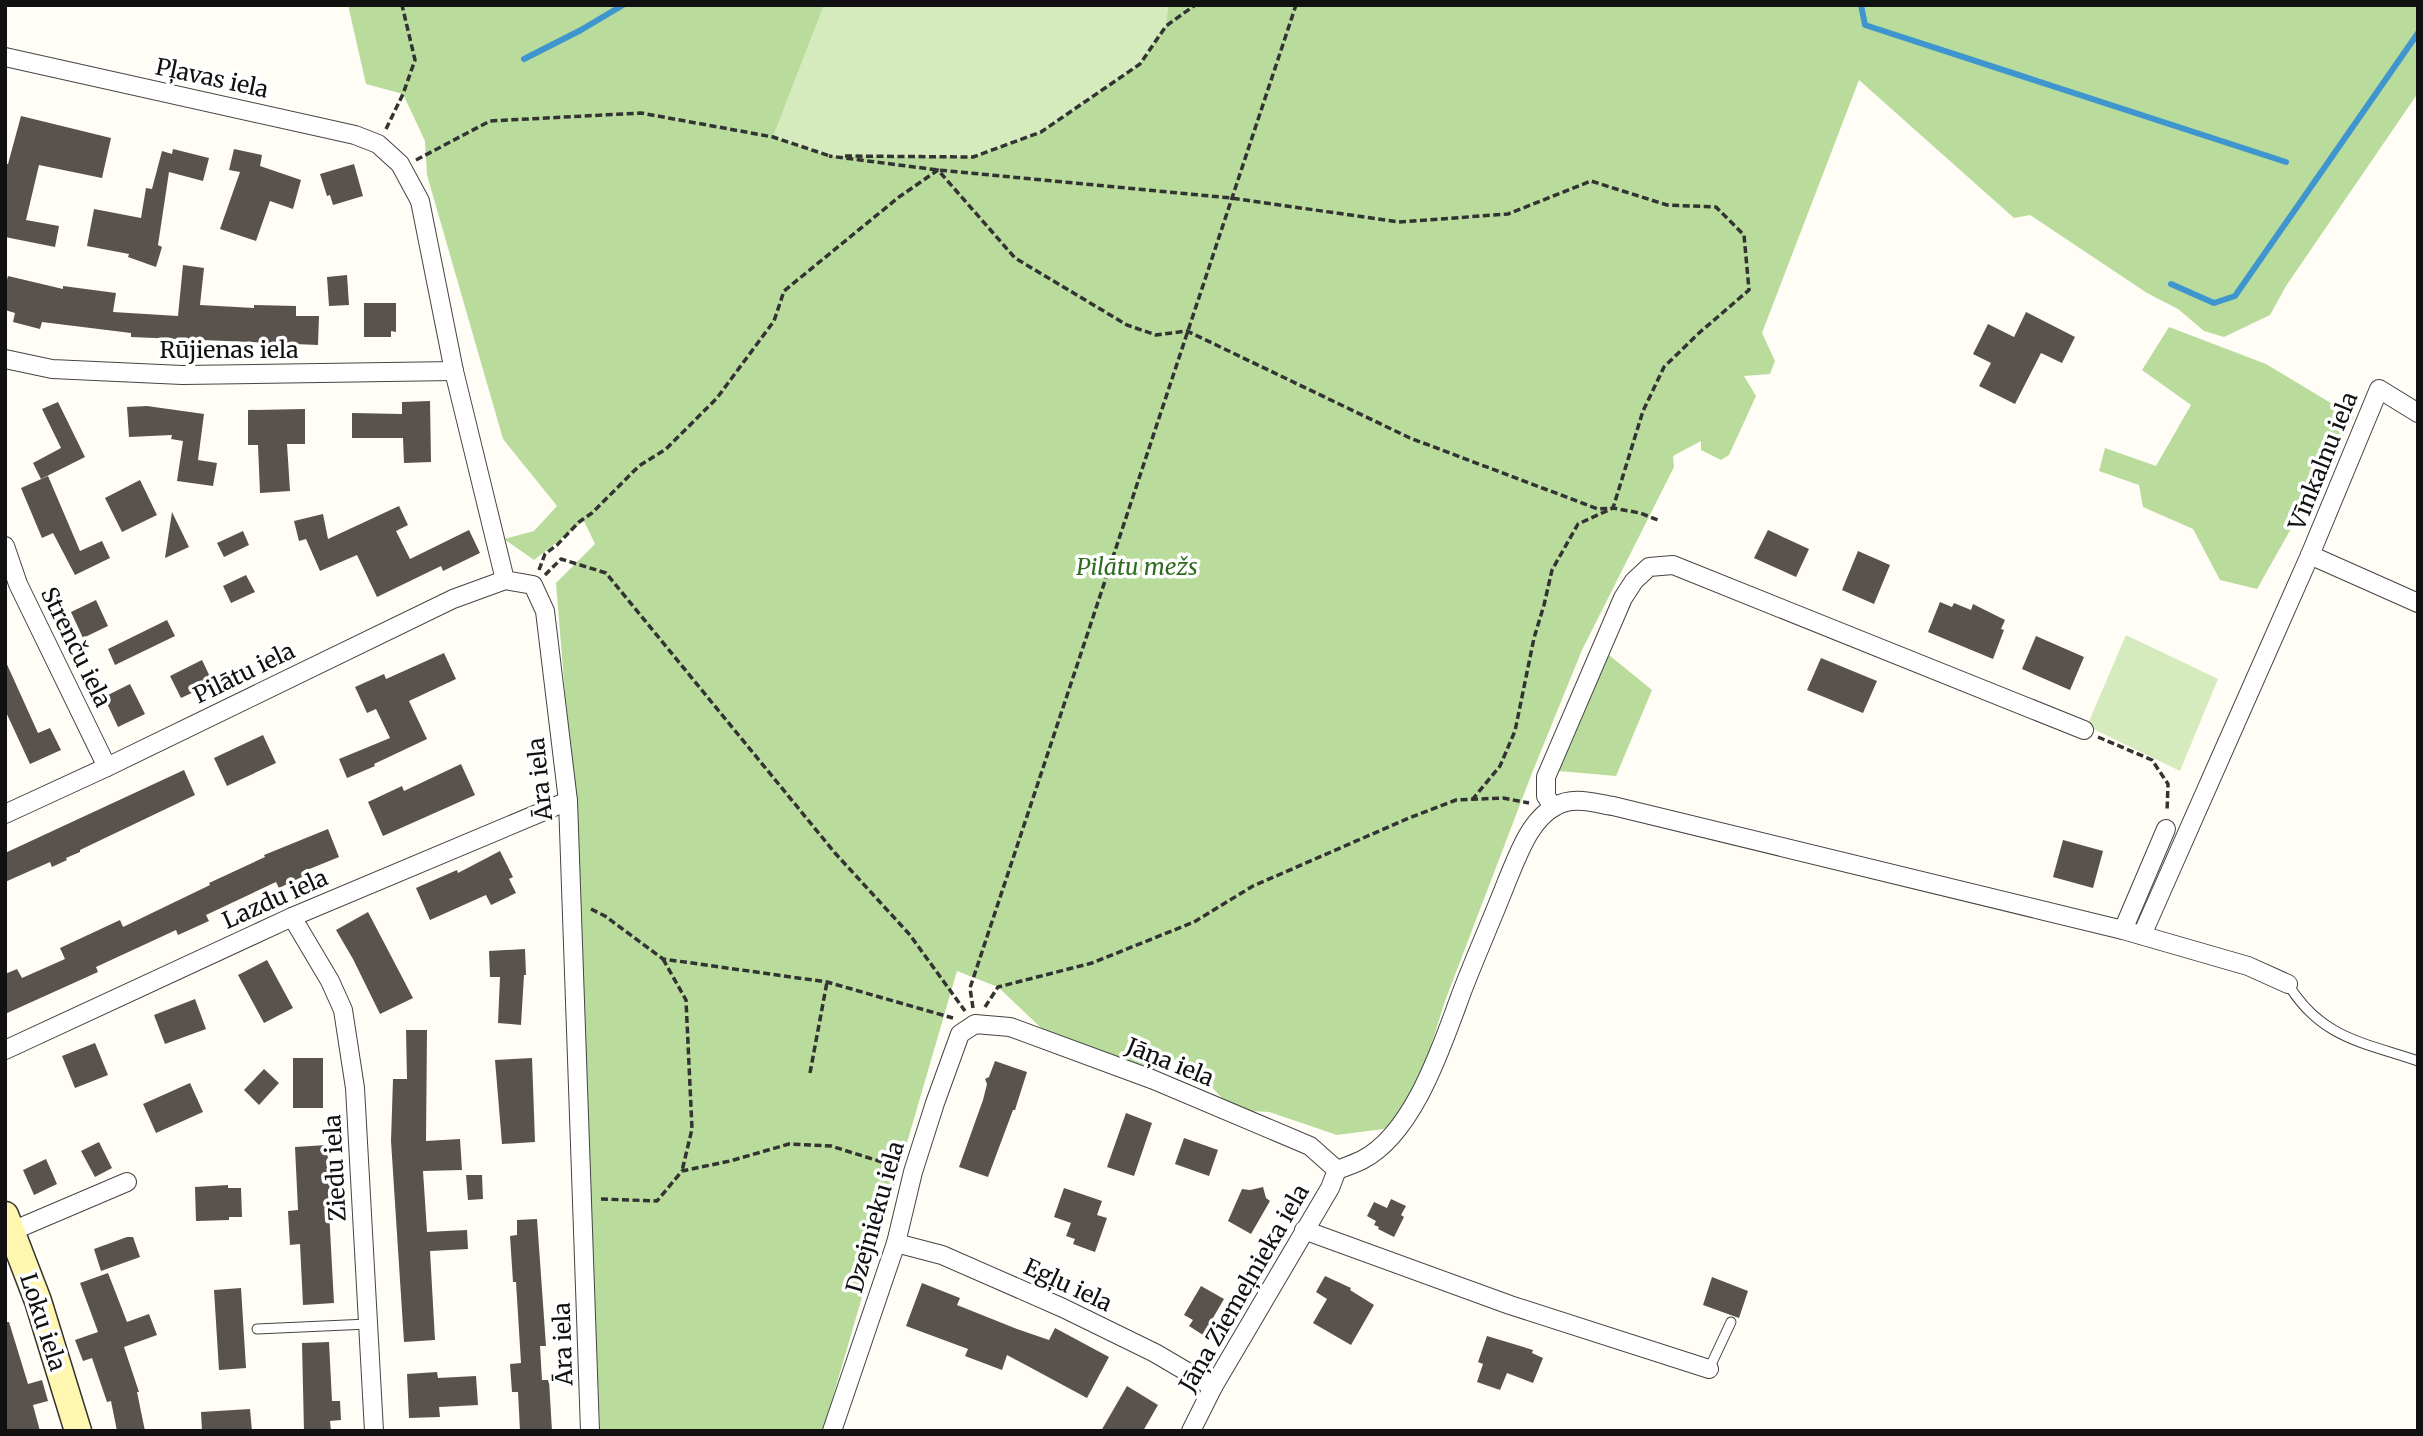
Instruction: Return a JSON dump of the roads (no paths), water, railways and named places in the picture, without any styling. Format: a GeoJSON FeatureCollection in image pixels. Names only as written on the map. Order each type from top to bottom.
{"type":"FeatureCollection","features":[{"type":"Feature","properties":{"kind":"street","name":"Pļavas iela"},"geometry":{"type":"LineString","coordinates":[[5,57],[355,135],[378,144],[401,166],[420,201],[454,371]]}},
{"type":"Feature","properties":{"kind":"street","name":"Rūjienas iela"},"geometry":{"type":"LineString","coordinates":[[5,359],[52,369],[182,375],[454,371]]}},
{"type":"Feature","properties":{"kind":"street"},"geometry":{"type":"LineString","coordinates":[[454,371],[505,580]]}},
{"type":"Feature","properties":{"kind":"street","name":"Vīnkalnu iela"},"geometry":{"type":"LineString","coordinates":[[2311,555],[2379,389],[2418,413]]}},
{"type":"Feature","properties":{"kind":"street","name":"Strenču iela"},"geometry":{"type":"LineString","coordinates":[[5,546],[12,587],[107,767]]}},
{"type":"Feature","properties":{"kind":"street"},"geometry":{"type":"LineString","coordinates":[[2142,935],[2311,555],[2418,603]]}},
{"type":"Feature","properties":{"kind":"street"},"geometry":{"type":"LineString","coordinates":[[1553,807],[1546,796],[1546,778],[1623,598],[1634,581],[1649,568],[1672,565],[2084,730]]}},
{"type":"Feature","properties":{"kind":"street","name":"Āra iela"},"geometry":{"type":"LineString","coordinates":[[505,580],[533,585],[545,611],[568,801],[590,1431]]}},
{"type":"Feature","properties":{"kind":"street","name":"Pilātu iela"},"geometry":{"type":"LineString","coordinates":[[5,814],[453,599],[505,580]]}},
{"type":"Feature","properties":{"kind":"street"},"geometry":{"type":"LineString","coordinates":[[1336,1170],[1363,1160],[1384,1143],[1412,1109],[1445,1041],[1515,862],[1533,827],[1553,807],[1569,800],[1613,806],[2123,930],[2248,966],[2288,984]]}},
{"type":"Feature","properties":{"kind":"street","name":"Lazdu iela"},"geometry":{"type":"LineString","coordinates":[[5,1050],[292,917],[568,801]]}},
{"type":"Feature","properties":{"kind":"street"},"geometry":{"type":"LineString","coordinates":[[2123,930],[2166,829]]}},
{"type":"Feature","properties":{"kind":"street","name":"Ziedu iela"},"geometry":{"type":"LineString","coordinates":[[292,917],[330,981],[343,1010],[355,1088],[374,1431]]}},
{"type":"Feature","properties":{"kind":"street","name":"Jāņa iela"},"geometry":{"type":"LineString","coordinates":[[975,1024],[1010,1027],[1154,1080],[1310,1146],[1336,1170]]}},
{"type":"Feature","properties":{"kind":"street","name":"Dzejnieku iela"},"geometry":{"type":"LineString","coordinates":[[832,1431],[896,1243],[913,1172],[934,1103],[960,1034],[975,1024]]}},
{"type":"Feature","properties":{"kind":"street","name":"Jāņa Ziemeļnieka iela"},"geometry":{"type":"LineString","coordinates":[[1191,1431],[1213,1387],[1331,1188],[1336,1170]]}},
{"type":"Feature","properties":{"kind":"street"},"geometry":{"type":"LineString","coordinates":[[9,1223],[127,1182]]}},
{"type":"Feature","properties":{"kind":"street","name":"Loku iela"},"geometry":{"type":"LineString","coordinates":[[9,1223],[38,1301],[78,1431]]}},
{"type":"Feature","properties":{"kind":"street"},"geometry":{"type":"LineString","coordinates":[[1304,1230],[1510,1305],[1709,1369]]}},
{"type":"Feature","properties":{"kind":"street","name":"Egļu iela"},"geometry":{"type":"LineString","coordinates":[[896,1243],[942,1255],[1063,1308],[1155,1353],[1213,1387]]}},
{"type":"Feature","properties":{"kind":"lane"},"geometry":{"type":"LineString","coordinates":[[2288,984],[2301,1005],[2320,1023],[2347,1037],[2418,1060]]}},
{"type":"Feature","properties":{"kind":"lane"},"geometry":{"type":"LineString","coordinates":[[1709,1369],[1731,1322]]}},
{"type":"Feature","properties":{"kind":"lane"},"geometry":{"type":"LineString","coordinates":[[257,1329],[368,1324]]}},
{"type":"Feature","properties":{"kind":"waterway"},"geometry":{"type":"LineString","coordinates":[[524,59],[623,5]]}},
{"type":"Feature","properties":{"kind":"waterway"},"geometry":{"type":"LineString","coordinates":[[1861,5],[1865,25],[2286,162]]}},
{"type":"Feature","properties":{"kind":"waterway"},"geometry":{"type":"LineString","coordinates":[[2171,284],[2214,303],[2235,296],[2418,33]]}},
{"type":"Feature","properties":{"kind":"park label","name":"Pilātu mežs"},"geometry":{"type":"Point","coordinates":[1137,567]}}]}
